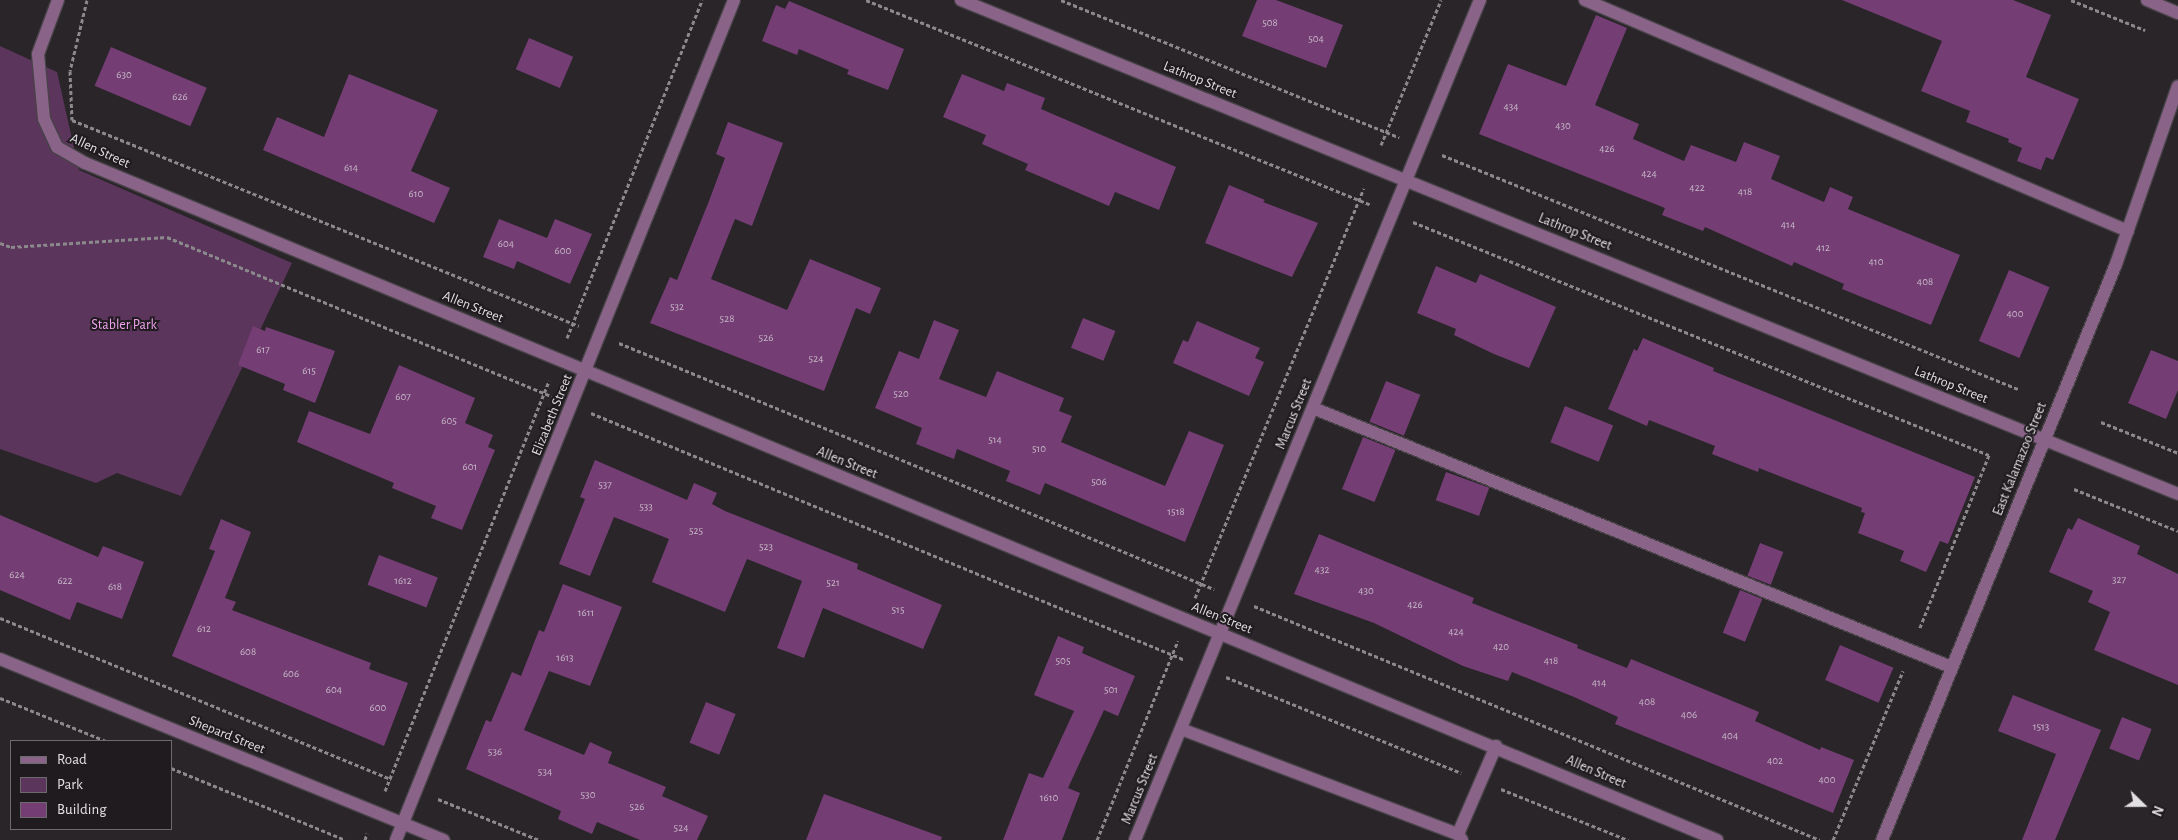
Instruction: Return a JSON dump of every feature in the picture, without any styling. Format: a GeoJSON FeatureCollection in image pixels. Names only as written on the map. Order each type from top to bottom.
{"type":"FeatureCollection","features":[{"type":"Feature","properties":{"kind":"street","name":"Allen Street"},"geometry":{"type":"LineString","coordinates":[[58,0],[38,54],[44,119],[57,147],[85,163],[1496,746],[1717,840]]}},
{"type":"Feature","properties":{"kind":"street","name":"Elizabeth Street"},"geometry":{"type":"LineString","coordinates":[[396,840],[734,0]]}},
{"type":"Feature","properties":{"kind":"street","name":"Lathrop Street"},"geometry":{"type":"LineString","coordinates":[[961,0],[2178,494]]}},
{"type":"Feature","properties":{"kind":"street","name":"Marcus Street"},"geometry":{"type":"LineString","coordinates":[[1135,840],[1408,180],[1480,0]]}},
{"type":"Feature","properties":{"kind":"street"},"geometry":{"type":"LineString","coordinates":[[1585,0],[2128,231]]}},
{"type":"Feature","properties":{"kind":"street"},"geometry":{"type":"LineString","coordinates":[[2147,0],[2178,13]]}},
{"type":"Feature","properties":{"kind":"street","name":"East Kalamazoo Street"},"geometry":{"type":"LineString","coordinates":[[1882,840],[1951,667],[2046,439],[2128,231],[2178,86]]}},
{"type":"Feature","properties":{"kind":"street"},"geometry":{"type":"LineString","coordinates":[[1313,408],[1951,667]]}},
{"type":"Feature","properties":{"kind":"street","name":"Shepard Street"},"geometry":{"type":"LineString","coordinates":[[0,659],[443,840]]}},
{"type":"Feature","properties":{"kind":"street"},"geometry":{"type":"LineString","coordinates":[[1181,729],[1460,837],[1480,781],[1496,746]]}},
{"type":"Feature","properties":{"kind":"path"},"geometry":{"type":"LineString","coordinates":[[87,0],[70,71],[72,120],[573,323],[1820,840]]}},
{"type":"Feature","properties":{"kind":"path"},"geometry":{"type":"LineString","coordinates":[[365,840],[702,0]]}},
{"type":"Feature","properties":{"kind":"path"},"geometry":{"type":"LineString","coordinates":[[866,0],[1989,456]]}},
{"type":"Feature","properties":{"kind":"path"},"geometry":{"type":"LineString","coordinates":[[1061,0],[2018,389]]}},
{"type":"Feature","properties":{"kind":"path"},"geometry":{"type":"LineString","coordinates":[[1097,840],[1441,0]]}},
{"type":"Feature","properties":{"kind":"path"},"geometry":{"type":"LineString","coordinates":[[2072,0],[2145,30]]}},
{"type":"Feature","properties":{"kind":"path"},"geometry":{"type":"LineString","coordinates":[[0,243],[11,247],[166,237],[1172,655],[1628,840]]}},
{"type":"Feature","properties":{"kind":"path"},"geometry":{"type":"LineString","coordinates":[[2101,422],[2178,453]]}},
{"type":"Feature","properties":{"kind":"path"},"geometry":{"type":"LineString","coordinates":[[2074,489],[2178,532]]}},
{"type":"Feature","properties":{"kind":"path"},"geometry":{"type":"LineString","coordinates":[[0,618],[539,840]]}},
{"type":"Feature","properties":{"kind":"path"},"geometry":{"type":"LineString","coordinates":[[0,698],[104,740]]}},
{"type":"Feature","properties":{"kind":"path"},"geometry":{"type":"LineString","coordinates":[[172,768],[346,840]]}},
{"type":"Feature","properties":{"kind":"green space","name":"Stabler Park"},"geometry":{"type":"Polygon","coordinates":[[[0,46],[57,72],[79,170],[292,263],[181,496],[117,473],[96,483],[0,449],[0,46]]]}},
{"type":"Feature","properties":{"kind":"building"},"geometry":{"type":"Polygon","coordinates":[[[1257,0],[1276,0],[1343,25],[1326,68],[1242,36],[1257,0]]]}},
{"type":"Feature","properties":{"kind":"building"},"geometry":{"type":"Polygon","coordinates":[[[1842,0],[2013,0],[2051,15],[2026,77],[2079,99],[2053,160],[2046,157],[2041,170],[2017,161],[2022,148],[2008,142],[2009,139],[1966,122],[1970,111],[1921,91],[1942,41],[1842,0]]]}},
{"type":"Feature","properties":{"kind":"building"},"geometry":{"type":"Polygon","coordinates":[[[789,1],[904,49],[888,90],[847,74],[849,70],[799,49],[797,55],[762,41],[776,5],[785,9],[789,1]]]}},
{"type":"Feature","properties":{"kind":"building"},"geometry":{"type":"Polygon","coordinates":[[[1596,15],[1627,28],[1595,105],[1639,124],[1633,139],[1684,161],[1691,145],[1736,162],[1744,142],[1780,156],[1771,179],[1824,202],[1830,187],[1853,197],[1848,209],[1960,255],[1931,325],[1842,289],[1844,284],[1794,262],[1792,266],[1705,227],[1703,231],[1662,215],[1665,208],[1479,134],[1508,64],[1566,86],[1596,15]]]}},
{"type":"Feature","properties":{"kind":"building"},"geometry":{"type":"Polygon","coordinates":[[[529,38],[573,57],[560,88],[516,69],[529,38]]]}},
{"type":"Feature","properties":{"kind":"building"},"geometry":{"type":"Polygon","coordinates":[[[111,47],[207,88],[190,126],[95,86],[111,47]]]}},
{"type":"Feature","properties":{"kind":"building"},"geometry":{"type":"Polygon","coordinates":[[[349,74],[438,110],[411,171],[450,188],[434,223],[263,150],[277,117],[324,137],[349,74]]]}},
{"type":"Feature","properties":{"kind":"building"},"geometry":{"type":"Polygon","coordinates":[[[962,74],[1004,91],[1007,83],[1045,98],[1041,109],[1176,167],[1159,210],[1115,192],[1109,206],[1025,170],[1028,164],[982,144],[986,135],[943,117],[962,74]]]}},
{"type":"Feature","properties":{"kind":"building"},"geometry":{"type":"Polygon","coordinates":[[[728,122],[783,143],[752,226],[735,219],[711,279],[787,310],[810,259],[881,288],[870,314],[856,308],[824,391],[650,323],[670,277],[677,280],[709,201],[725,158],[716,154],[728,122]]]}},
{"type":"Feature","properties":{"kind":"building"},"geometry":{"type":"Polygon","coordinates":[[[1229,185],[1265,200],[1263,202],[1318,223],[1292,277],[1205,243],[1229,185]]]}},
{"type":"Feature","properties":{"kind":"building"},"geometry":{"type":"Polygon","coordinates":[[[499,219],[547,238],[555,219],[592,234],[570,284],[517,261],[514,269],[483,257],[499,219]]]}},
{"type":"Feature","properties":{"kind":"building"},"geometry":{"type":"Polygon","coordinates":[[[1436,266],[1476,283],[1480,274],[1556,307],[1529,368],[1454,335],[1456,329],[1417,313],[1436,266]]]}},
{"type":"Feature","properties":{"kind":"building"},"geometry":{"type":"Polygon","coordinates":[[[2009,270],[2050,287],[2019,358],[1979,341],[2009,270]]]}},
{"type":"Feature","properties":{"kind":"building"},"geometry":{"type":"Polygon","coordinates":[[[1083,318],[1115,331],[1103,361],[1071,348],[1083,318]]]}},
{"type":"Feature","properties":{"kind":"building"},"geometry":{"type":"Polygon","coordinates":[[[934,320],[959,330],[939,379],[986,397],[997,371],[1064,398],[1059,411],[1072,416],[1061,442],[1165,486],[1189,431],[1224,445],[1185,542],[1045,483],[1040,495],[1006,481],[1010,471],[957,449],[954,459],[916,444],[922,428],[875,408],[899,351],[919,359],[934,320]]]}},
{"type":"Feature","properties":{"kind":"building"},"geometry":{"type":"Polygon","coordinates":[[[1197,321],[1260,348],[1255,358],[1264,362],[1249,396],[1173,363],[1183,340],[1188,342],[1197,321]]]}},
{"type":"Feature","properties":{"kind":"building"},"geometry":{"type":"Polygon","coordinates":[[[253,326],[265,331],[266,327],[335,351],[315,403],[283,390],[285,384],[238,365],[253,326]]]}},
{"type":"Feature","properties":{"kind":"building"},"geometry":{"type":"Polygon","coordinates":[[[1643,338],[1714,368],[1713,371],[1975,477],[1948,544],[1940,541],[1926,572],[1900,561],[1904,551],[1858,533],[1865,513],[1861,512],[1862,508],[1759,468],[1758,472],[1712,454],[1715,446],[1649,420],[1647,426],[1608,409],[1634,349],[1637,351],[1643,338]]]}},
{"type":"Feature","properties":{"kind":"building"},"geometry":{"type":"Polygon","coordinates":[[[2151,350],[2178,361],[2178,390],[2166,419],[2128,403],[2151,350]]]}},
{"type":"Feature","properties":{"kind":"building"},"geometry":{"type":"Polygon","coordinates":[[[399,365],[475,398],[465,423],[493,435],[488,447],[495,450],[462,530],[431,518],[436,506],[392,488],[394,483],[297,442],[309,411],[370,434],[399,365]]]}},
{"type":"Feature","properties":{"kind":"building"},"geometry":{"type":"Polygon","coordinates":[[[1386,381],[1420,395],[1404,436],[1370,422],[1386,381]]]}},
{"type":"Feature","properties":{"kind":"building"},"geometry":{"type":"Polygon","coordinates":[[[1565,406],[1613,425],[1599,462],[1550,442],[1565,406]]]}},
{"type":"Feature","properties":{"kind":"building"},"geometry":{"type":"Polygon","coordinates":[[[1363,437],[1395,450],[1374,502],[1342,489],[1363,437]]]}},
{"type":"Feature","properties":{"kind":"building"},"geometry":{"type":"Polygon","coordinates":[[[595,460],[687,500],[694,483],[717,493],[712,504],[725,511],[858,564],[857,569],[942,605],[923,649],[823,608],[804,658],[777,648],[802,581],[747,559],[725,612],[652,582],[669,539],[614,517],[590,576],[559,564],[585,499],[580,497],[595,460]]]}},
{"type":"Feature","properties":{"kind":"building"},"geometry":{"type":"Polygon","coordinates":[[[1446,472],[1489,488],[1479,516],[1436,500],[1446,472]]]}},
{"type":"Feature","properties":{"kind":"building"},"geometry":{"type":"Polygon","coordinates":[[[0,515],[98,557],[103,546],[144,562],[122,619],[77,602],[70,620],[0,590],[0,515]]]}},
{"type":"Feature","properties":{"kind":"building"},"geometry":{"type":"Polygon","coordinates":[[[2078,518],[2140,546],[2137,554],[2178,574],[2178,685],[2094,650],[2110,612],[2088,602],[2093,591],[2049,572],[2068,528],[2072,530],[2078,518]]]}},
{"type":"Feature","properties":{"kind":"building"},"geometry":{"type":"Polygon","coordinates":[[[221,519],[251,532],[225,598],[236,602],[232,610],[371,663],[369,669],[408,683],[384,746],[172,656],[215,551],[209,549],[221,519]]]}},
{"type":"Feature","properties":{"kind":"building"},"geometry":{"type":"Polygon","coordinates":[[[1319,534],[1474,598],[1472,603],[1578,645],[1577,648],[1627,668],[1631,659],[1759,712],[1755,721],[1820,750],[1821,747],[1854,760],[1833,813],[1615,724],[1618,717],[1574,697],[1512,672],[1508,681],[1463,666],[1374,623],[1294,594],[1319,534]]]}},
{"type":"Feature","properties":{"kind":"building"},"geometry":{"type":"Polygon","coordinates":[[[1760,543],[1783,552],[1771,585],[1747,576],[1760,543]]]}},
{"type":"Feature","properties":{"kind":"building"},"geometry":{"type":"Polygon","coordinates":[[[379,555],[438,578],[426,607],[368,585],[379,555]]]}},
{"type":"Feature","properties":{"kind":"building"},"geometry":{"type":"Polygon","coordinates":[[[563,584],[622,607],[590,686],[549,671],[524,730],[584,755],[590,742],[612,752],[608,763],[666,787],[662,796],[708,816],[697,840],[640,840],[597,822],[592,834],[558,819],[561,811],[466,769],[486,720],[491,722],[512,672],[521,676],[539,630],[544,632],[563,584]]]}},
{"type":"Feature","properties":{"kind":"building"},"geometry":{"type":"Polygon","coordinates":[[[1740,590],[1762,599],[1745,642],[1723,633],[1740,590]]]}},
{"type":"Feature","properties":{"kind":"building"},"geometry":{"type":"Polygon","coordinates":[[[1058,636],[1084,647],[1082,653],[1135,676],[1118,716],[1104,710],[1068,788],[1080,793],[1062,840],[1003,840],[1029,773],[1043,778],[1074,711],[1034,695],[1058,636]]]}},
{"type":"Feature","properties":{"kind":"building"},"geometry":{"type":"Polygon","coordinates":[[[1840,645],[1893,668],[1879,703],[1825,680],[1840,645]]]}},
{"type":"Feature","properties":{"kind":"building"},"geometry":{"type":"Polygon","coordinates":[[[2013,695],[2101,730],[2055,840],[2022,840],[2056,754],[1998,731],[2013,695]]]}},
{"type":"Feature","properties":{"kind":"building"},"geometry":{"type":"Polygon","coordinates":[[[706,702],[736,714],[719,755],[690,743],[706,702]]]}},
{"type":"Feature","properties":{"kind":"building"},"geometry":{"type":"Polygon","coordinates":[[[2122,717],[2152,729],[2139,761],[2109,749],[2122,717]]]}},
{"type":"Feature","properties":{"kind":"building"},"geometry":{"type":"Polygon","coordinates":[[[824,794],[942,837],[941,840],[806,840],[824,794]]]}}]}
